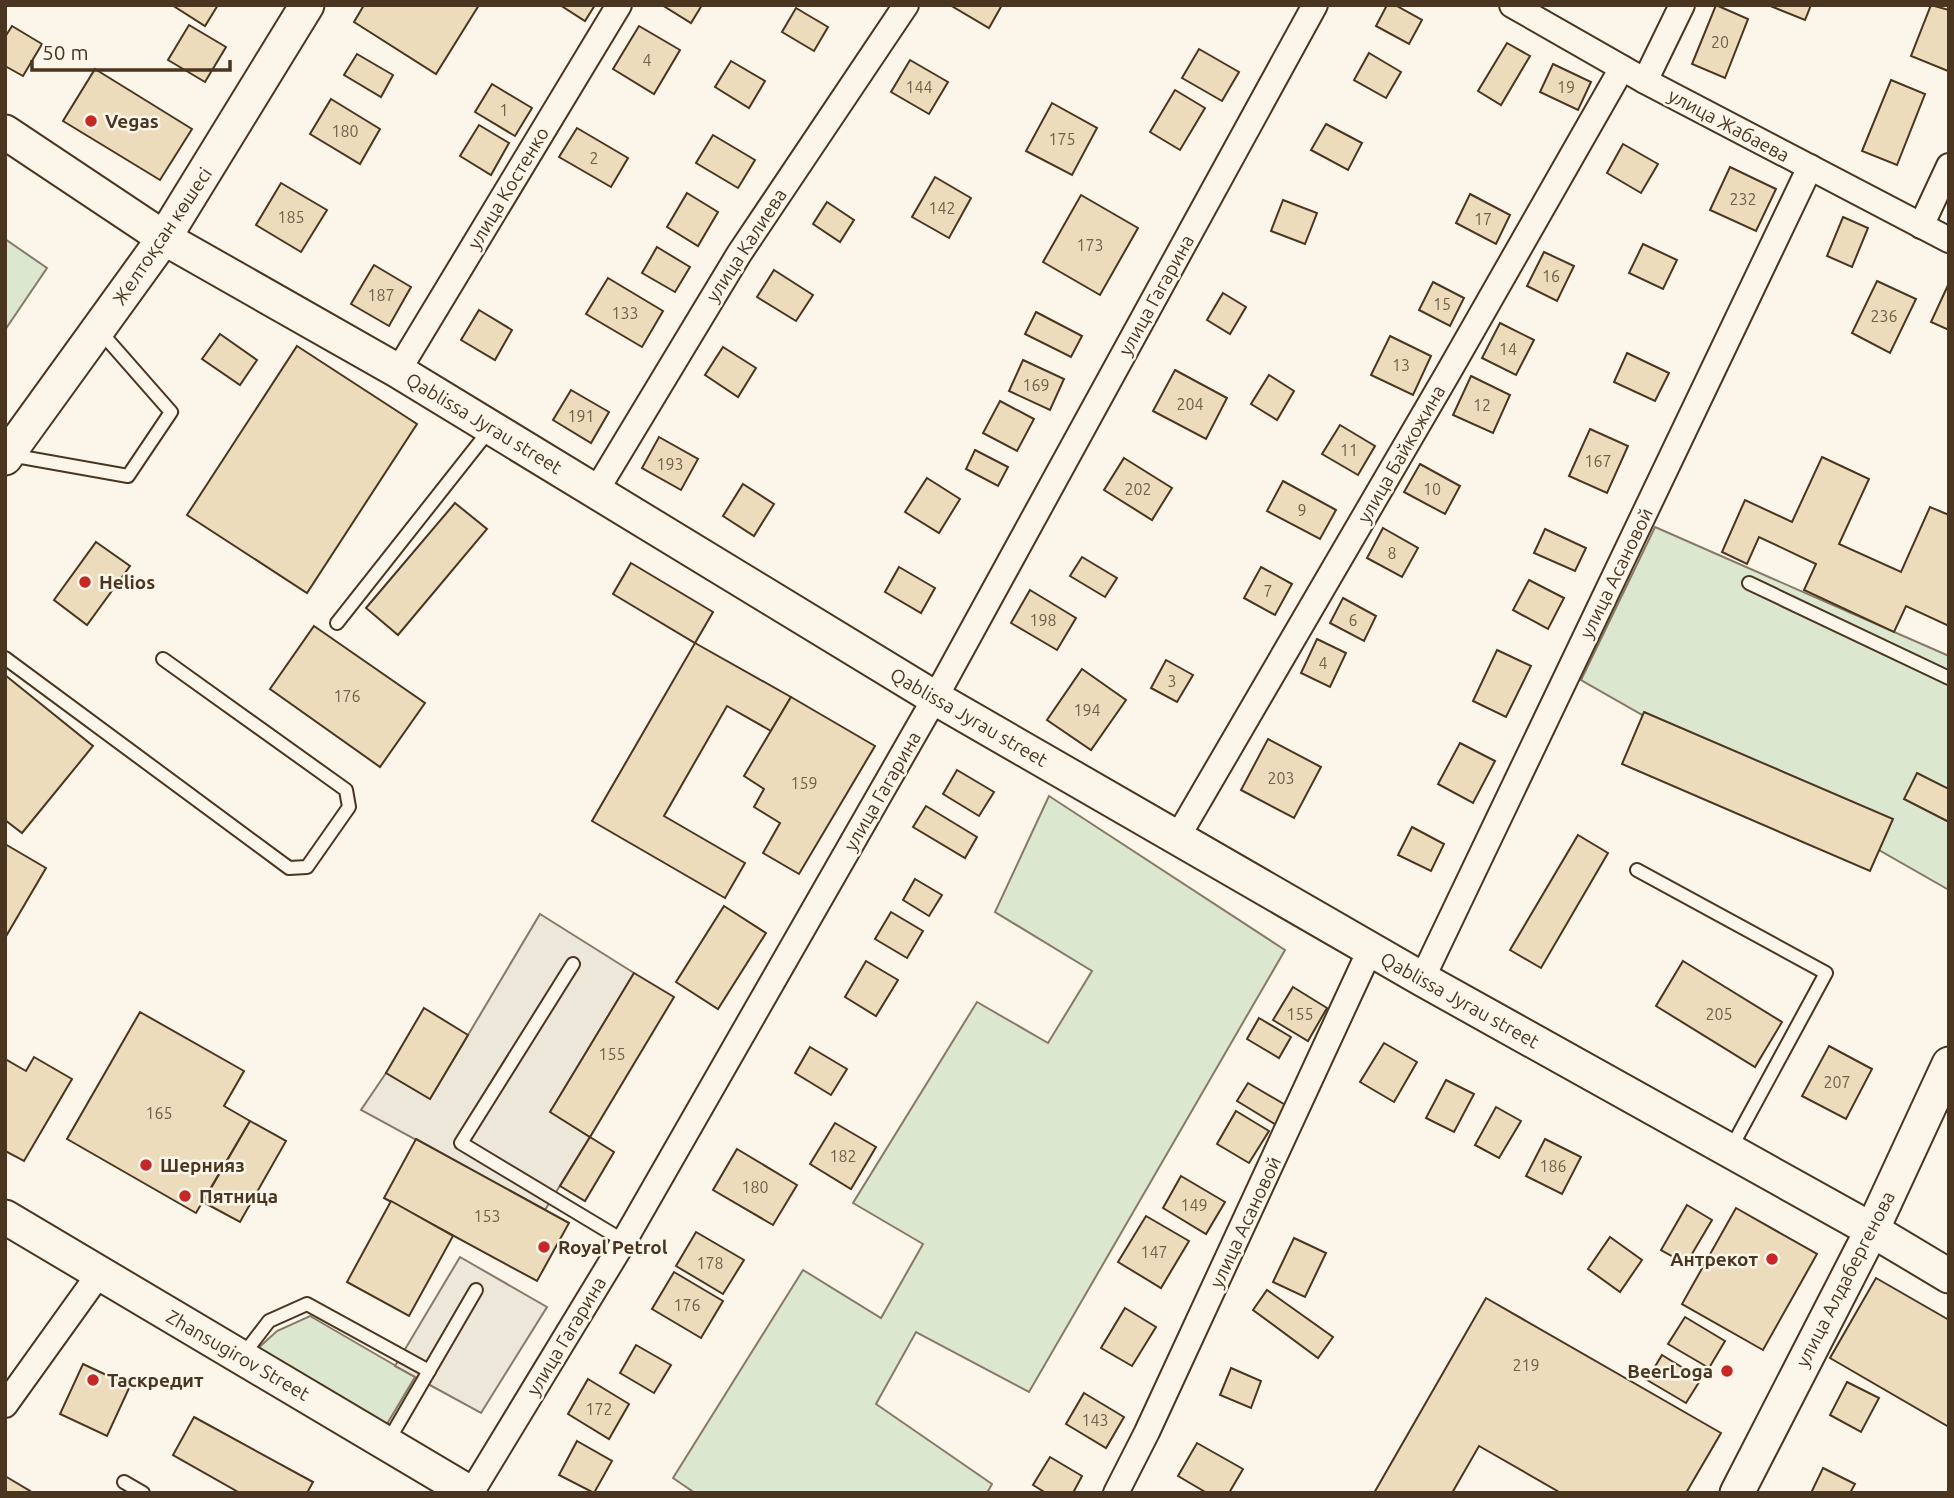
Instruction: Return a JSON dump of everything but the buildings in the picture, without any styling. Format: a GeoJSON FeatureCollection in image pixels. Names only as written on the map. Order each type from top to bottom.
{"type":"FeatureCollection","features":[{"type":"Feature","properties":{"kind":"street","name":"Желтоқсан көшесі"},"geometry":{"type":"LineString","coordinates":[[7,456],[164,238],[307,5]]}},
{"type":"Feature","properties":{"kind":"street","name":"улица Костенко"},"geometry":{"type":"LineString","coordinates":[[398,370],[619,5]]}},
{"type":"Feature","properties":{"kind":"street","name":"улица Калиева"},"geometry":{"type":"LineString","coordinates":[[596,491],[739,254],[905,5]]}},
{"type":"Feature","properties":{"kind":"street","name":"улица Гагарина"},"geometry":{"type":"LineString","coordinates":[[470,1493],[624,1241],[935,698],[1315,5]]}},
{"type":"Feature","properties":{"kind":"street","name":"улица Жабаева"},"geometry":{"type":"LineString","coordinates":[[1511,5],[1645,81],[1949,240]]}},
{"type":"Feature","properties":{"kind":"street"},"geometry":{"type":"LineString","coordinates":[[1645,81],[1682,5]]}},
{"type":"Feature","properties":{"kind":"street","name":"улица Байкожина"},"geometry":{"type":"LineString","coordinates":[[1177,838],[1622,68]]}},
{"type":"Feature","properties":{"kind":"street","name":"Qablissa Jyrau street"},"geometry":{"type":"LineString","coordinates":[[5,132],[164,238],[398,370],[935,698],[1370,950],[1872,1230],[1949,1276]]}},
{"type":"Feature","properties":{"kind":"street"},"geometry":{"type":"LineString","coordinates":[[1921,226],[1949,166]]}},
{"type":"Feature","properties":{"kind":"street","name":"улица Асановой"},"geometry":{"type":"LineString","coordinates":[[1422,979],[1810,167]]}},
{"type":"Feature","properties":{"kind":"street","name":"улица Асановой"},"geometry":{"type":"LineString","coordinates":[[1116,1493],[1153,1420],[1370,950]]}},
{"type":"Feature","properties":{"kind":"street","name":"улица Алдабергенова"},"geometry":{"type":"LineString","coordinates":[[1737,1493],[1872,1230],[1949,1064]]}},
{"type":"Feature","properties":{"kind":"street","name":"Zhansugirov Street"},"geometry":{"type":"LineString","coordinates":[[5,1217],[470,1493]]}},
{"type":"Feature","properties":{"kind":"street"},"geometry":{"type":"LineString","coordinates":[[5,1405],[99,1274]]}},
{"type":"Feature","properties":{"kind":"lane"},"geometry":{"type":"LineString","coordinates":[[7,456],[128,476],[171,412],[99,329]]}},
{"type":"Feature","properties":{"kind":"lane"},"geometry":{"type":"LineString","coordinates":[[337,623],[491,427]]}},
{"type":"Feature","properties":{"kind":"lane"},"geometry":{"type":"LineString","coordinates":[[1749,583],[1949,678]]}},
{"type":"Feature","properties":{"kind":"lane"},"geometry":{"type":"LineString","coordinates":[[5,658],[289,868],[307,867],[349,807],[346,790],[163,659]]}},
{"type":"Feature","properties":{"kind":"lane"},"geometry":{"type":"LineString","coordinates":[[1637,870],[1826,973],[1730,1151]]}},
{"type":"Feature","properties":{"kind":"lane"},"geometry":{"type":"LineString","coordinates":[[573,964],[461,1143],[624,1241]]}},
{"type":"Feature","properties":{"kind":"lane"},"geometry":{"type":"LineString","coordinates":[[387,1443],[476,1290]]}},
{"type":"Feature","properties":{"kind":"lane"},"geometry":{"type":"LineString","coordinates":[[242,1356],[270,1321],[307,1304],[429,1371]]}},
{"type":"Feature","properties":{"kind":"lane"},"geometry":{"type":"LineString","coordinates":[[124,1482],[143,1493]]}},
{"type":"Feature","properties":{"kind":"green space"},"geometry":{"type":"Polygon","coordinates":[[[5,239],[47,268],[5,330],[5,239]]]}},
{"type":"Feature","properties":{"kind":"green space"},"geometry":{"type":"Polygon","coordinates":[[[1655,527],[1949,656],[1949,890],[1581,680],[1655,527]]]}},
{"type":"Feature","properties":{"kind":"green space"},"geometry":{"type":"Polygon","coordinates":[[[1049,796],[1285,950],[1029,1392],[916,1332],[876,1404],[992,1484],[987,1493],[695,1493],[673,1478],[803,1270],[881,1318],[923,1244],[853,1203],[977,1002],[1048,1043],[1092,971],[995,912],[1049,796]]]}},
{"type":"Feature","properties":{"kind":"green space"},"geometry":{"type":"Polygon","coordinates":[[[310,1316],[415,1377],[384,1429],[256,1350],[277,1331],[310,1316]]]}},
{"type":"Feature","properties":{"kind":"shaded area"},"geometry":{"type":"Polygon","coordinates":[[[540,914],[634,973],[551,1111],[590,1137],[545,1210],[361,1110],[386,1073],[430,1099],[540,914]]]}},
{"type":"Feature","properties":{"kind":"shaded area"},"geometry":{"type":"Polygon","coordinates":[[[460,1257],[547,1307],[481,1413],[395,1366],[460,1257]]]}},
{"type":"Feature","properties":{"kind":"place","name":"Vegas"},"geometry":{"type":"Point","coordinates":[91,121]}},
{"type":"Feature","properties":{"kind":"place","name":"Helios"},"geometry":{"type":"Point","coordinates":[85,582]}},
{"type":"Feature","properties":{"kind":"place","name":"Шернияз"},"geometry":{"type":"Point","coordinates":[146,1165]}},
{"type":"Feature","properties":{"kind":"place","name":"Пятница"},"geometry":{"type":"Point","coordinates":[185,1196]}},
{"type":"Feature","properties":{"kind":"place","name":"Royal Petrol"},"geometry":{"type":"Point","coordinates":[544,1247]}},
{"type":"Feature","properties":{"kind":"place","name":"Антрекот"},"geometry":{"type":"Point","coordinates":[1772,1259]}},
{"type":"Feature","properties":{"kind":"place","name":"BeerLoga"},"geometry":{"type":"Point","coordinates":[1727,1371]}},
{"type":"Feature","properties":{"kind":"place","name":"Таскредит"},"geometry":{"type":"Point","coordinates":[93,1380]}}]}
